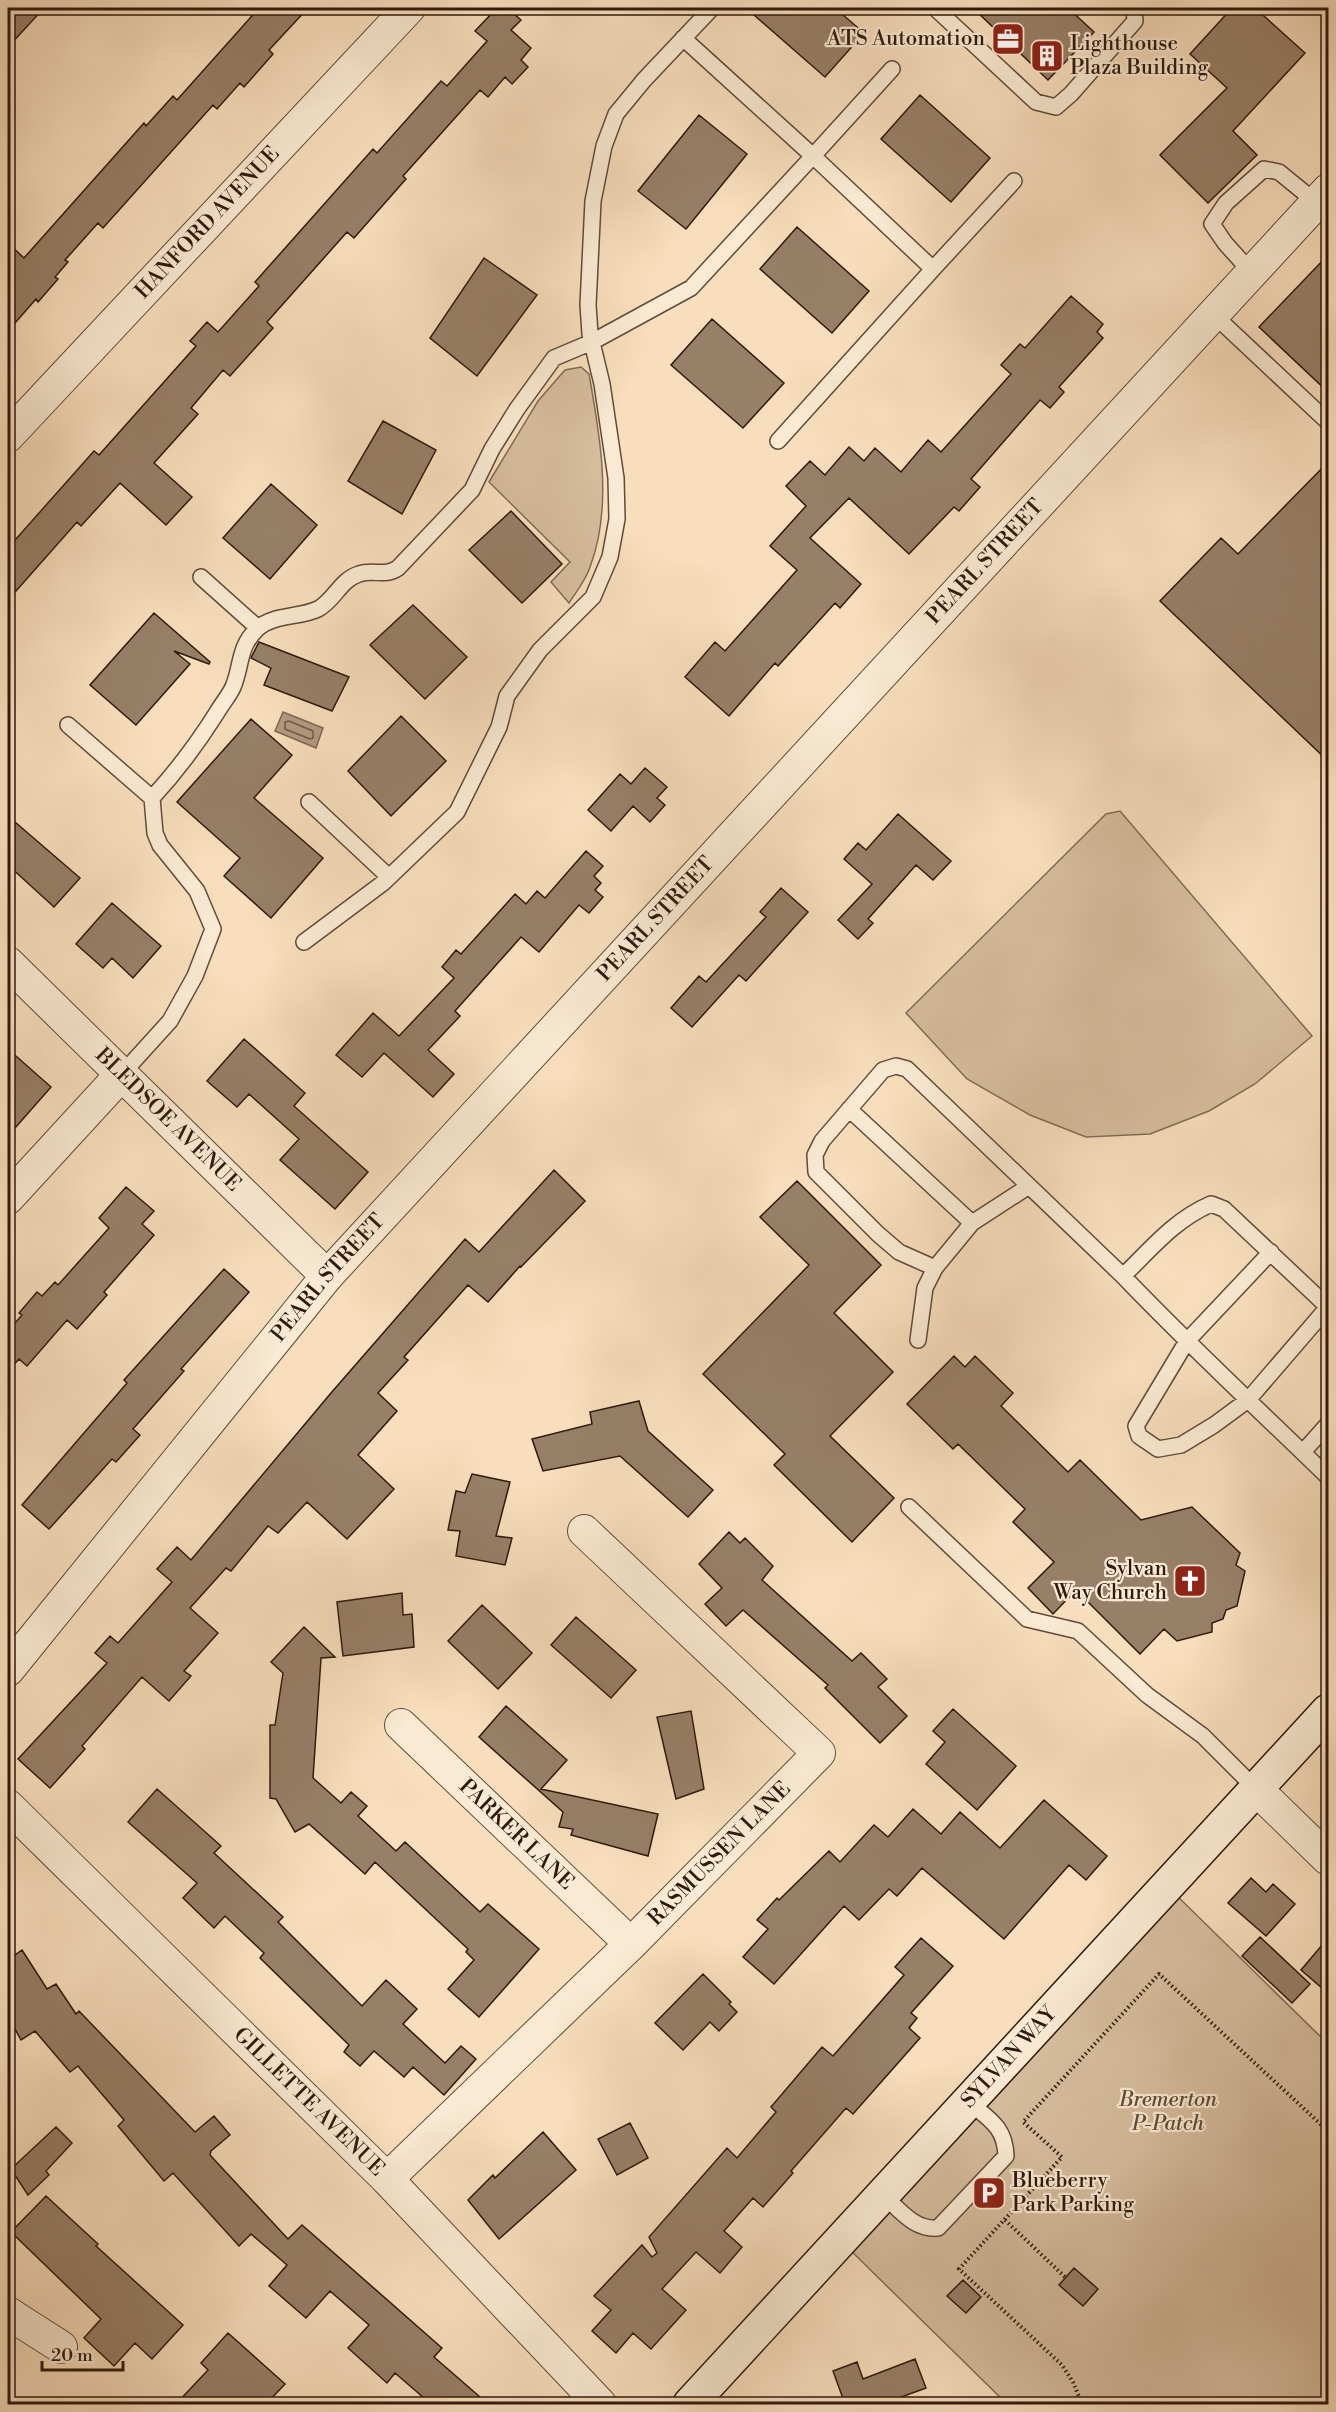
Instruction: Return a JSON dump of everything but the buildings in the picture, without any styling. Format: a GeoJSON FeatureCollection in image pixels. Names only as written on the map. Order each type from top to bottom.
{"type":"FeatureCollection","features":[{"type":"Feature","properties":{"kind":"main road","name":"SYLVAN WAY"},"geometry":{"type":"LineString","coordinates":[[690,2404],[1329,1711]]}},
{"type":"Feature","properties":{"kind":"street","name":"HANFORD AVENUE"},"geometry":{"type":"LineString","coordinates":[[8,436],[409,8]]}},
{"type":"Feature","properties":{"kind":"street","name":"PEARL STREET"},"geometry":{"type":"LineString","coordinates":[[8,1670],[327,1276],[1323,197]]}},
{"type":"Feature","properties":{"kind":"street","name":"BLEDSOE AVENUE"},"geometry":{"type":"LineString","coordinates":[[8,963],[327,1276]]}},
{"type":"Feature","properties":{"kind":"street"},"geometry":{"type":"LineString","coordinates":[[8,1198],[122,1075]]}},
{"type":"Feature","properties":{"kind":"street","name":"RASMUSSEN LANE"},"geometry":{"type":"LineString","coordinates":[[387,2179],[630,1944],[819,1753],[584,1531]]}},
{"type":"Feature","properties":{"kind":"street","name":"PARKER LANE"},"geometry":{"type":"LineString","coordinates":[[401,1725],[630,1944]]}},
{"type":"Feature","properties":{"kind":"street"},"geometry":{"type":"LineString","coordinates":[[1257,1790],[1329,1859]]}},
{"type":"Feature","properties":{"kind":"street","name":"GILLETTE AVENUE"},"geometry":{"type":"LineString","coordinates":[[8,1806],[387,2179],[600,2404]]}},
{"type":"Feature","properties":{"kind":"street"},"geometry":{"type":"LineString","coordinates":[[8,2313],[61,2348]]}},
{"type":"Feature","properties":{"kind":"lane"},"geometry":{"type":"LineString","coordinates":[[304,942],[389,877],[457,812],[499,728],[507,696],[540,650],[593,597],[610,557],[617,519],[616,478],[602,384],[592,342],[588,305],[593,201],[604,146],[616,114],[644,80],[712,8]]}},
{"type":"Feature","properties":{"kind":"lane"},"geometry":{"type":"LineString","coordinates":[[934,8],[1036,102],[1056,107],[1071,94],[1135,21],[1134,8]]}},
{"type":"Feature","properties":{"kind":"lane"},"geometry":{"type":"LineString","coordinates":[[683,38],[933,269]]}},
{"type":"Feature","properties":{"kind":"lane"},"geometry":{"type":"LineString","coordinates":[[152,798],[195,746],[233,687],[243,647],[258,628],[274,620],[321,608],[346,580],[361,573],[376,571],[384,574],[398,568],[472,490],[492,449],[547,366],[563,353],[592,342],[692,288],[892,69]]}},
{"type":"Feature","properties":{"kind":"lane"},"geometry":{"type":"LineString","coordinates":[[1252,273],[1225,243],[1212,224],[1226,203],[1264,169],[1279,172],[1323,197]]}},
{"type":"Feature","properties":{"kind":"lane"},"geometry":{"type":"LineString","coordinates":[[778,441],[1014,182]]}},
{"type":"Feature","properties":{"kind":"lane"},"geometry":{"type":"LineString","coordinates":[[1214,315],[1329,422]]}},
{"type":"Feature","properties":{"kind":"lane"},"geometry":{"type":"LineString","coordinates":[[201,577],[258,628]]}},
{"type":"Feature","properties":{"kind":"lane"},"geometry":{"type":"LineString","coordinates":[[68,725],[152,798],[155,832],[160,845],[197,891],[213,929],[195,976],[170,1021],[122,1075]]}},
{"type":"Feature","properties":{"kind":"lane"},"geometry":{"type":"LineString","coordinates":[[309,802],[389,877]]}},
{"type":"Feature","properties":{"kind":"lane"},"geometry":{"type":"LineString","coordinates":[[935,1268],[899,1252],[816,1172],[815,1155],[822,1141],[883,1070],[896,1066],[907,1069],[1329,1477]]}},
{"type":"Feature","properties":{"kind":"lane"},"geometry":{"type":"LineString","coordinates":[[849,1109],[972,1223]]}},
{"type":"Feature","properties":{"kind":"lane"},"geometry":{"type":"LineString","coordinates":[[918,1340],[925,1288],[935,1268],[972,1223],[1029,1186]]}},
{"type":"Feature","properties":{"kind":"lane"},"geometry":{"type":"LineString","coordinates":[[1123,1276],[1172,1227],[1197,1210],[1211,1204],[1224,1209],[1271,1252],[1329,1307],[1248,1400],[1181,1445],[1158,1449],[1139,1436],[1136,1426],[1187,1341],[1271,1252]]}},
{"type":"Feature","properties":{"kind":"lane"},"geometry":{"type":"LineString","coordinates":[[1303,1452],[1329,1424]]}},
{"type":"Feature","properties":{"kind":"lane"},"geometry":{"type":"LineString","coordinates":[[909,1507],[1027,1619],[1078,1631],[1147,1695],[1203,1736],[1257,1790]]}},
{"type":"Feature","properties":{"kind":"lane"},"geometry":{"type":"LineString","coordinates":[[883,2195],[914,2223],[927,2229],[938,2228],[1006,2156],[1006,2141],[999,2128],[969,2102]]}},
{"type":"Feature","properties":{"kind":"path"},"geometry":{"type":"LineString","coordinates":[[1082,2404],[1073,2382],[1062,2366],[959,2269],[1062,2157],[1023,2122],[1159,1974],[1329,2131]]}},
{"type":"Feature","properties":{"kind":"path"},"geometry":{"type":"LineString","coordinates":[[1005,2220],[1065,2277]]}},
{"type":"Feature","properties":{"kind":"green space"},"geometry":{"type":"Polygon","coordinates":[[[581,367],[589,374],[593,397],[600,446],[603,496],[597,544],[590,567],[569,603],[551,582],[570,562],[489,482],[538,401],[565,370],[581,367]]]}},
{"type":"Feature","properties":{"kind":"green space"},"geometry":{"type":"Polygon","coordinates":[[[1120,811],[1312,1036],[1255,1084],[1209,1111],[1150,1134],[1086,1137],[1030,1115],[967,1079],[906,1013],[1106,814],[1120,811]]]}},
{"type":"Feature","properties":{"kind":"green space","name":"Bremerton P-Patch"},"geometry":{"type":"Polygon","coordinates":[[[1168,1887],[1328,2044],[1328,2404],[1007,2404],[841,2241],[1168,1887]]]}},
{"type":"Feature","properties":{"kind":"water"},"geometry":{"type":"Polygon","coordinates":[[[283,712],[323,728],[316,748],[275,731],[283,712]]]}},
{"type":"Feature","properties":{"kind":"place","name":"ATS Automation"},"geometry":{"type":"Point","coordinates":[1008,39]}},
{"type":"Feature","properties":{"kind":"place","name":"Lighthouse Plaza Building"},"geometry":{"type":"Point","coordinates":[1047,56]}},
{"type":"Feature","properties":{"kind":"place","name":"Sylvan Way Church"},"geometry":{"type":"Point","coordinates":[1190,1581]}},
{"type":"Feature","properties":{"kind":"place","name":"Blueberry Park Parking"},"geometry":{"type":"Point","coordinates":[989,2193]}}]}
